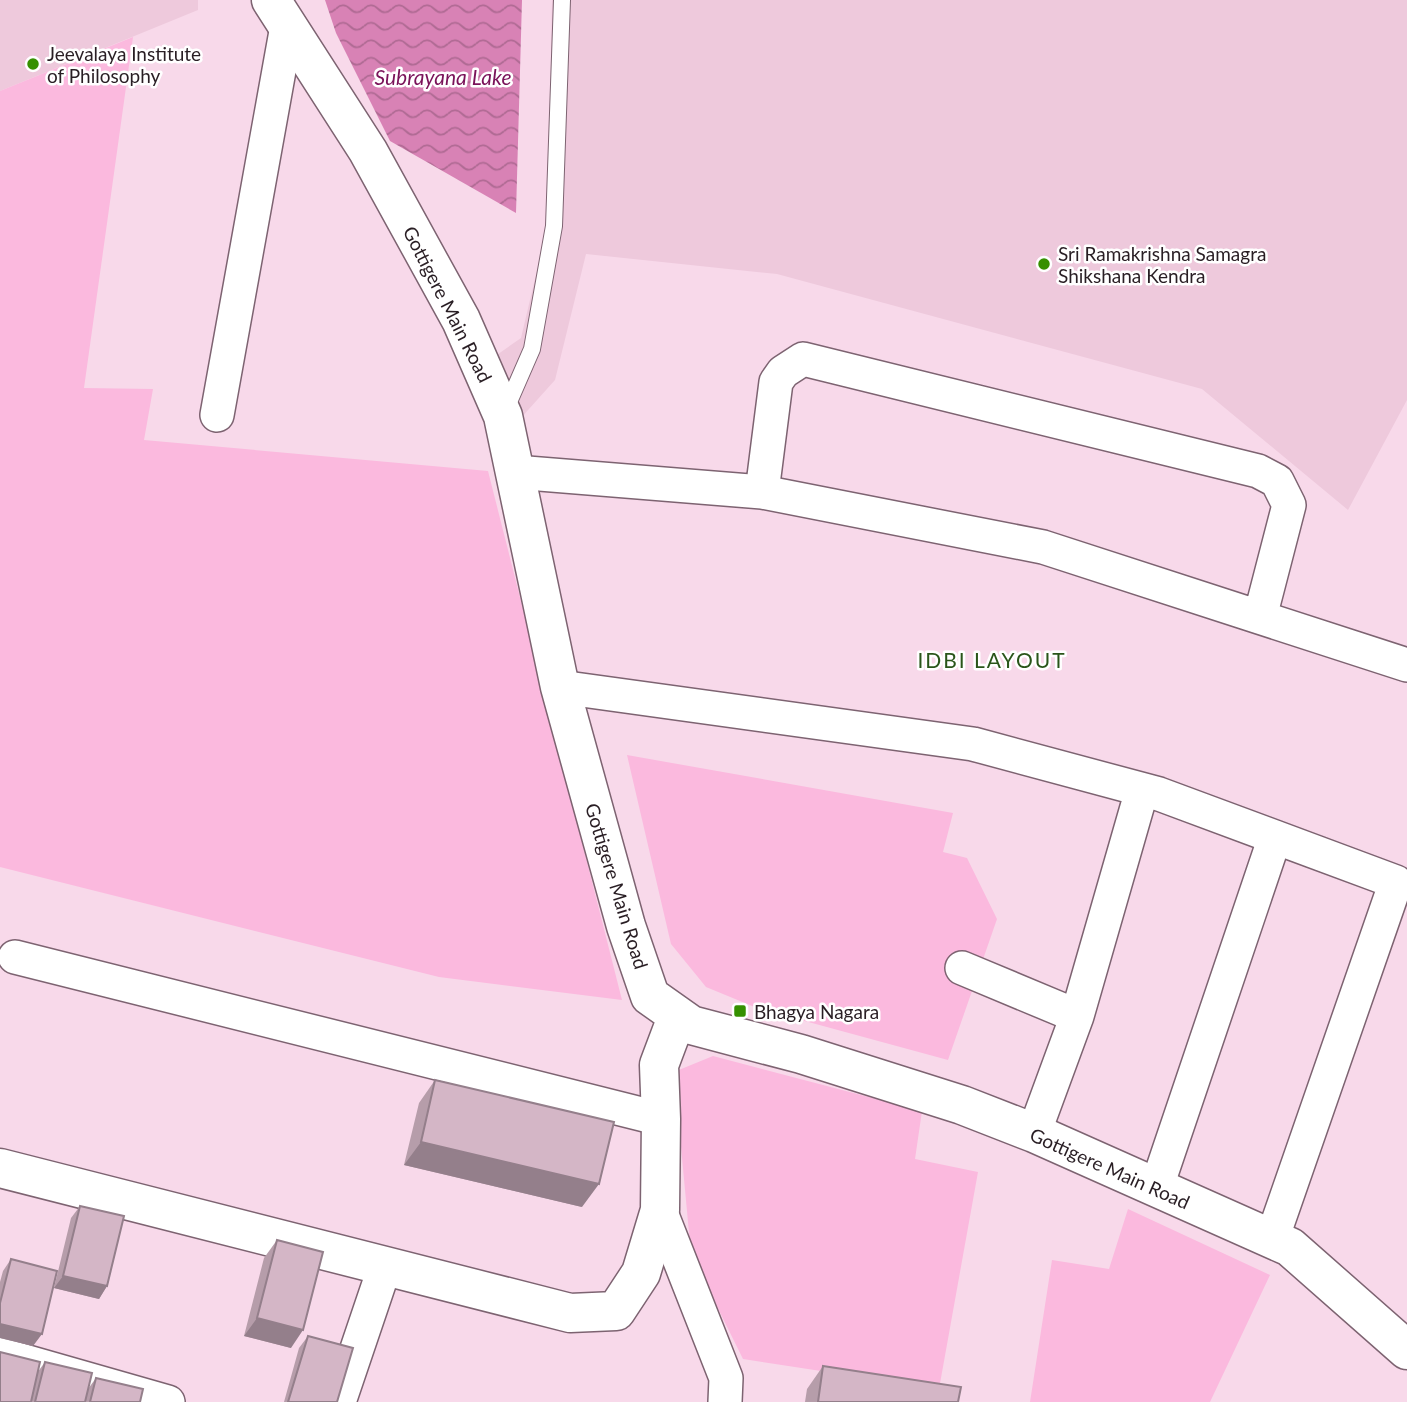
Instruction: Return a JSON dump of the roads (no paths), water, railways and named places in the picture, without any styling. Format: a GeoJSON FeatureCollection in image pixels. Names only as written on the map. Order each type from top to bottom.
{"type":"FeatureCollection","features":[{"type":"Feature","properties":{"kind":"street","name":"Gottigere Main Road"},"geometry":{"type":"LineString","coordinates":[[279,13],[368,151],[461,320],[503,416],[560,687],[626,926],[650,996],[691,1025],[801,1054],[962,1105],[1034,1133],[1290,1247],[1407,1350]]}},
{"type":"Feature","properties":{"kind":"street"},"geometry":{"type":"LineString","coordinates":[[218,415],[279,13]]}},
{"type":"Feature","properties":{"kind":"street"},"geometry":{"type":"LineString","coordinates":[[762,492],[776,382],[783,372],[803,359],[1258,471],[1277,481],[1289,505],[1260,617]]}},
{"type":"Feature","properties":{"kind":"street"},"geometry":{"type":"LineString","coordinates":[[515,472],[762,492],[1043,547],[1407,665]]}},
{"type":"Feature","properties":{"kind":"street"},"geometry":{"type":"LineString","coordinates":[[560,687],[973,744],[1142,789],[1396,882],[1272,1239]]}},
{"type":"Feature","properties":{"kind":"street"},"geometry":{"type":"LineString","coordinates":[[1034,1133],[1077,1016],[1142,789]]}},
{"type":"Feature","properties":{"kind":"street"},"geometry":{"type":"LineString","coordinates":[[1156,1189],[1275,837]]}},
{"type":"Feature","properties":{"kind":"street"},"geometry":{"type":"LineString","coordinates":[[15,957],[661,1119]]}},
{"type":"Feature","properties":{"kind":"street"},"geometry":{"type":"LineString","coordinates":[[962,968],[1077,1016]]}},
{"type":"Feature","properties":{"kind":"street"},"geometry":{"type":"LineString","coordinates":[[0,1168],[569,1313],[616,1311],[641,1273],[660,1210],[659,1065],[677,1017]]}},
{"type":"Feature","properties":{"kind":"street"},"geometry":{"type":"LineString","coordinates":[[660,1210],[726,1378],[725,1402]]}},
{"type":"Feature","properties":{"kind":"street"},"geometry":{"type":"LineString","coordinates":[[339,1402],[385,1266]]}},
{"type":"Feature","properties":{"kind":"street"},"geometry":{"type":"LineString","coordinates":[[0,1354],[168,1402]]}},
{"type":"Feature","properties":{"kind":"lane"},"geometry":{"type":"LineString","coordinates":[[503,416],[532,349],[554,226],[562,0]]}},
{"type":"Feature","properties":{"kind":"water","name":"Subrayana Lake"},"geometry":{"type":"Polygon","coordinates":[[[325,0],[522,0],[516,213],[390,141],[336,33],[325,0]]]}},
{"type":"Feature","properties":{"kind":"place","name":"Jeevalaya Institute of Philosophy"},"geometry":{"type":"Point","coordinates":[33,64]}},
{"type":"Feature","properties":{"kind":"place","name":"Sri Ramakrishna Samagra Shikshana Kendra"},"geometry":{"type":"Point","coordinates":[1044,264]}},
{"type":"Feature","properties":{"kind":"place","name":"Bhagya Nagara"},"geometry":{"type":"Point","coordinates":[740,1011]}},
{"type":"Feature","properties":{"kind":"district","name":"IDBI LAYOUT"},"geometry":{"type":"Point","coordinates":[992,659]}}]}
